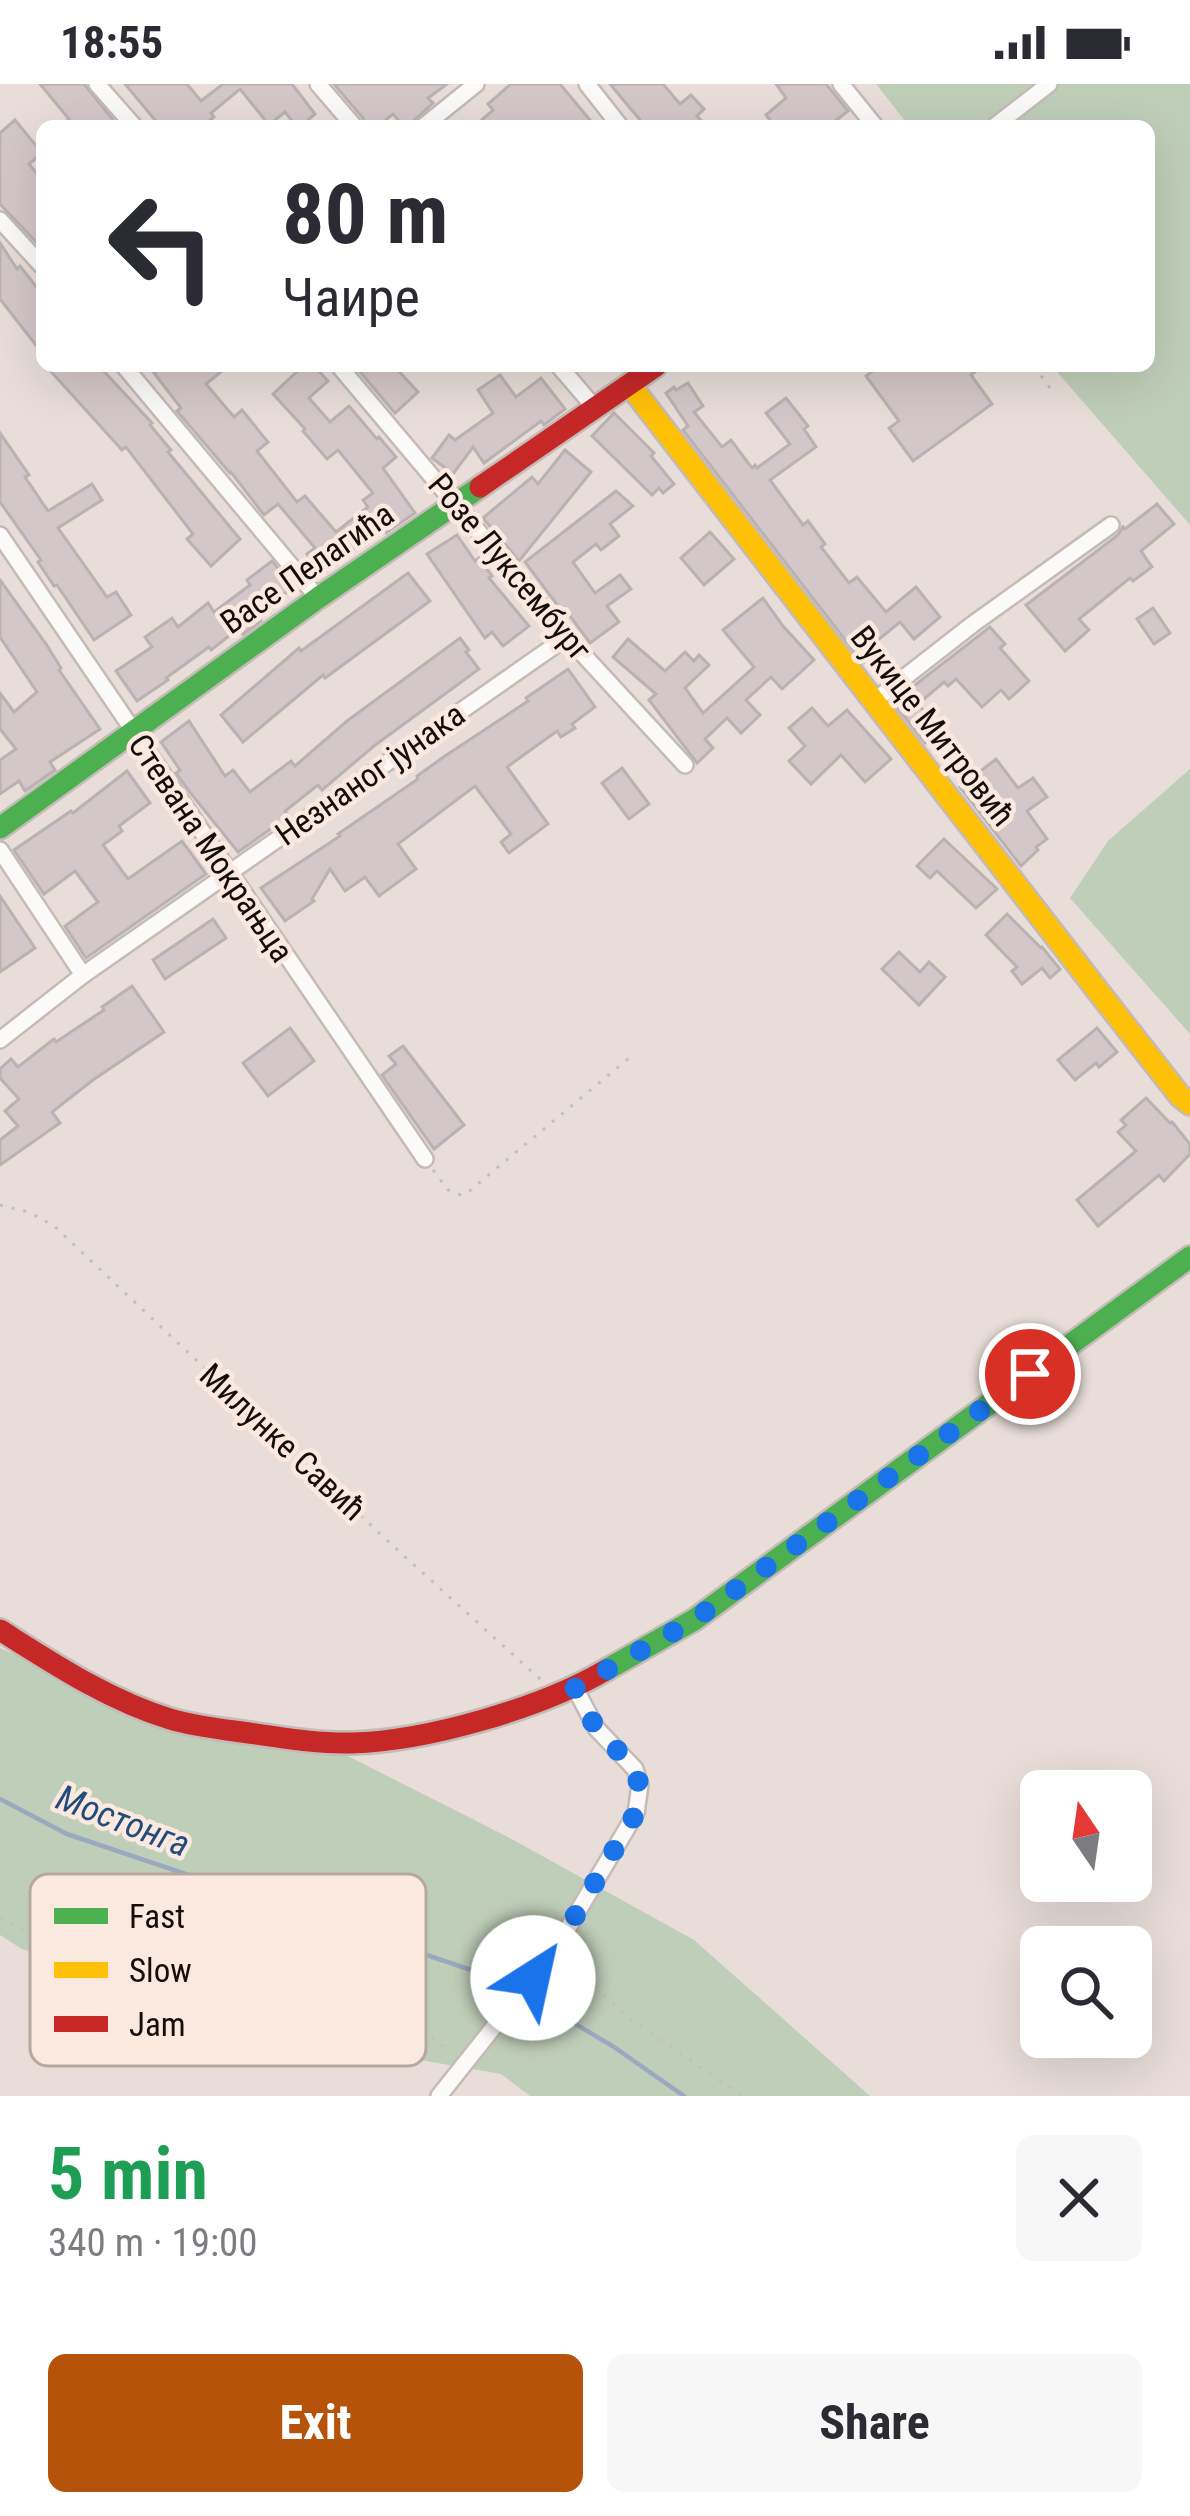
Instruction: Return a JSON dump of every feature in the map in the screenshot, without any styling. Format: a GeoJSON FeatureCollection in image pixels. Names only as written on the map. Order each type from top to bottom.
{"type":"FeatureCollection","features":[{"type":"Feature","properties":{"kind":"street"},"geometry":{"type":"LineString","coordinates":[[98,84],[129,120]]}},
{"type":"Feature","properties":{"kind":"street"},"geometry":{"type":"LineString","coordinates":[[319,84],[349,120]]}},
{"type":"Feature","properties":{"kind":"street"},"geometry":{"type":"LineString","coordinates":[[431,120],[476,84]]}},
{"type":"Feature","properties":{"kind":"street"},"geometry":{"type":"LineString","coordinates":[[586,84],[615,120]]}},
{"type":"Feature","properties":{"kind":"street"},"geometry":{"type":"LineString","coordinates":[[841,84],[870,120]]}},
{"type":"Feature","properties":{"kind":"street"},"geometry":{"type":"LineString","coordinates":[[1003,120],[1048,84]]}},
{"type":"Feature","properties":{"kind":"street"},"geometry":{"type":"LineString","coordinates":[[0,220],[36,259]]}},
{"type":"Feature","properties":{"kind":"street"},"geometry":{"type":"LineString","coordinates":[[134,372],[318,598]]}},
{"type":"Feature","properties":{"kind":"street","name":"Розе Луксембург"},"geometry":{"type":"LineString","coordinates":[[345,372],[567,637],[685,765]]}},
{"type":"Feature","properties":{"kind":"street"},"geometry":{"type":"LineString","coordinates":[[564,372],[595,407]]}},
{"type":"Feature","properties":{"kind":"street","name":"Васе Пелагића"},"geometry":{"type":"LineString","coordinates":[[0,829],[318,598],[647,372]]}},
{"type":"Feature","properties":{"kind":"street","name":"Вукице Митровић"},"geometry":{"type":"LineString","coordinates":[[629,384],[1140,1046],[1190,1104]]}},
{"type":"Feature","properties":{"kind":"street"},"geometry":{"type":"LineString","coordinates":[[872,702],[1111,525]]}},
{"type":"Feature","properties":{"kind":"street","name":"Стевана Мокрањца"},"geometry":{"type":"LineString","coordinates":[[0,535],[425,1159]]}},
{"type":"Feature","properties":{"kind":"street","name":"Незнаног јунака"},"geometry":{"type":"LineString","coordinates":[[0,1040],[83,975],[567,637]]}},
{"type":"Feature","properties":{"kind":"street"},"geometry":{"type":"LineString","coordinates":[[0,850],[83,975]]}},
{"type":"Feature","properties":{"kind":"street"},"geometry":{"type":"LineString","coordinates":[[0,1630],[116,1698],[173,1720],[292,1739],[352,1743],[418,1735],[518,1709],[566,1692],[694,1620],[1190,1257]]}},
{"type":"Feature","properties":{"kind":"street"},"geometry":{"type":"LineString","coordinates":[[439,2096],[553,1953],[636,1813],[640,1785],[635,1769],[566,1692]]}},
{"type":"Feature","properties":{"kind":"path"},"geometry":{"type":"LineString","coordinates":[[1038,372],[1053,392]]}},
{"type":"Feature","properties":{"kind":"path"},"geometry":{"type":"LineString","coordinates":[[425,1159],[448,1190],[461,1196],[467,1193],[635,1053]]}},
{"type":"Feature","properties":{"kind":"path","name":"Милунке Савић"},"geometry":{"type":"LineString","coordinates":[[0,1205],[53,1225],[375,1529],[566,1692]]}},
{"type":"Feature","properties":{"kind":"path"},"geometry":{"type":"LineString","coordinates":[[0,1918],[30,1934]]}},
{"type":"Feature","properties":{"kind":"path"},"geometry":{"type":"LineString","coordinates":[[553,1953],[631,2019],[742,2096]]}},
{"type":"Feature","properties":{"kind":"path"},"geometry":{"type":"LineString","coordinates":[[426,2033],[466,2064]]}},
{"type":"Feature","properties":{"kind":"green space"},"geometry":{"type":"Polygon","coordinates":[[[876,84],[1190,84],[1190,525],[1057,372],[1155,372],[1155,120],[904,120],[876,84]]]}},
{"type":"Feature","properties":{"kind":"green space"},"geometry":{"type":"Polygon","coordinates":[[[1190,769],[1190,1034],[1070,898],[1108,841],[1190,769]]]}},
{"type":"Feature","properties":{"kind":"green space"},"geometry":{"type":"Polygon","coordinates":[[[0,1648],[168,1722],[328,1746],[506,1836],[694,1940],[870,2096],[530,2096],[501,2074],[426,2061],[426,1874],[30,1874],[30,1951],[0,1935],[0,1648]]]}},
{"type":"Feature","properties":{"kind":"building"},"geometry":{"type":"Polygon","coordinates":[[[40,84],[84,84],[113,120],[69,119],[40,84]]]}},
{"type":"Feature","properties":{"kind":"building"},"geometry":{"type":"Polygon","coordinates":[[[125,84],[187,84],[201,101],[223,84],[292,84],[315,114],[308,120],[291,120],[285,112],[275,120],[265,120],[240,89],[211,113],[210,120],[155,120],[125,84]]]}},
{"type":"Feature","properties":{"kind":"building"},"geometry":{"type":"Polygon","coordinates":[[[334,84],[447,84],[428,98],[433,103],[415,120],[398,120],[393,114],[386,120],[363,118],[334,84]]]}},
{"type":"Feature","properties":{"kind":"building"},"geometry":{"type":"Polygon","coordinates":[[[511,84],[560,84],[590,120],[482,120],[493,110],[488,104],[511,84]]]}},
{"type":"Feature","properties":{"kind":"building"},"geometry":{"type":"Polygon","coordinates":[[[610,84],[663,84],[680,104],[691,95],[704,109],[697,116],[701,120],[640,120],[610,84]]]}},
{"type":"Feature","properties":{"kind":"building"},"geometry":{"type":"Polygon","coordinates":[[[776,84],[826,84],[848,111],[837,120],[770,120],[766,115],[786,98],[776,84]]]}},
{"type":"Feature","properties":{"kind":"building"},"geometry":{"type":"Polygon","coordinates":[[[15,120],[36,146],[36,158],[29,164],[36,173],[36,242],[0,204],[0,133],[15,120]]]}},
{"type":"Feature","properties":{"kind":"building"},"geometry":{"type":"Polygon","coordinates":[[[0,243],[36,286],[36,345],[0,299],[0,243]]]}},
{"type":"Feature","properties":{"kind":"building"},"geometry":{"type":"Polygon","coordinates":[[[51,372],[105,372],[152,423],[168,452],[240,539],[211,566],[187,539],[193,534],[126,447],[122,450],[51,372]]]}},
{"type":"Feature","properties":{"kind":"building"},"geometry":{"type":"Polygon","coordinates":[[[221,372],[206,384],[234,417],[242,410],[268,442],[257,451],[297,502],[305,496],[336,532],[368,507],[363,500],[373,493],[338,450],[327,459],[273,394],[297,372],[320,372],[328,381],[309,398],[330,422],[349,406],[379,437],[396,457],[383,468],[415,513],[386,533],[382,527],[323,573],[307,554],[315,548],[278,504],[264,515],[177,411],[181,408],[154,373],[221,372]]]}},
{"type":"Feature","properties":{"kind":"building"},"geometry":{"type":"Polygon","coordinates":[[[360,372],[400,372],[418,392],[395,413],[360,372]]]}},
{"type":"Feature","properties":{"kind":"building"},"geometry":{"type":"Polygon","coordinates":[[[871,372],[975,372],[971,375],[992,404],[913,461],[889,428],[899,421],[866,376],[871,372]]]}},
{"type":"Feature","properties":{"kind":"building"},"geometry":{"type":"Polygon","coordinates":[[[500,375],[516,397],[541,378],[565,409],[484,463],[473,447],[453,474],[432,458],[449,435],[455,440],[493,413],[478,390],[500,375]]]}},
{"type":"Feature","properties":{"kind":"building"},"geometry":{"type":"Polygon","coordinates":[[[688,383],[703,406],[694,412],[722,447],[731,440],[752,468],[790,444],[766,413],[786,398],[808,426],[804,429],[816,447],[770,480],[803,525],[808,521],[849,583],[857,577],[886,612],[916,587],[940,617],[914,639],[900,622],[873,644],[878,652],[863,663],[683,430],[688,426],[666,393],[688,383]]]}},
{"type":"Feature","properties":{"kind":"building"},"geometry":{"type":"Polygon","coordinates":[[[614,413],[654,453],[651,456],[674,484],[663,493],[659,488],[652,495],[592,436],[614,413]]]}},
{"type":"Feature","properties":{"kind":"building"},"geometry":{"type":"Polygon","coordinates":[[[0,433],[48,511],[92,484],[102,500],[58,528],[107,597],[116,592],[131,615],[94,640],[0,502],[0,433]]]}},
{"type":"Feature","properties":{"kind":"building"},"geometry":{"type":"Polygon","coordinates":[[[565,450],[591,472],[519,561],[483,518],[532,477],[538,484],[565,450]]]}},
{"type":"Feature","properties":{"kind":"building"},"geometry":{"type":"Polygon","coordinates":[[[616,491],[633,506],[610,524],[619,536],[601,550],[596,544],[573,562],[595,593],[620,575],[631,589],[607,606],[619,622],[590,643],[525,562],[616,491]]]}},
{"type":"Feature","properties":{"kind":"building"},"geometry":{"type":"Polygon","coordinates":[[[1157,504],[1174,524],[1141,551],[1152,567],[1133,581],[1130,578],[1079,619],[1089,630],[1065,651],[1026,605],[1157,504]]]}},
{"type":"Feature","properties":{"kind":"building"},"geometry":{"type":"Polygon","coordinates":[[[710,532],[734,559],[704,585],[681,558],[710,532]]]}},
{"type":"Feature","properties":{"kind":"building"},"geometry":{"type":"Polygon","coordinates":[[[457,535],[529,626],[503,646],[492,632],[485,638],[427,554],[457,535]]]}},
{"type":"Feature","properties":{"kind":"building"},"geometry":{"type":"Polygon","coordinates":[[[272,561],[293,587],[257,615],[261,621],[209,647],[137,701],[116,671],[152,647],[145,637],[172,618],[178,627],[208,603],[214,612],[272,561]]]}},
{"type":"Feature","properties":{"kind":"building"},"geometry":{"type":"Polygon","coordinates":[[[408,573],[430,601],[325,678],[323,675],[243,742],[221,715],[299,648],[301,651],[408,573]]]}},
{"type":"Feature","properties":{"kind":"building"},"geometry":{"type":"Polygon","coordinates":[[[0,580],[100,729],[50,762],[55,770],[25,791],[19,781],[0,794],[0,760],[16,749],[0,729],[0,693],[14,712],[37,692],[0,637],[0,580]]]}},
{"type":"Feature","properties":{"kind":"building"},"geometry":{"type":"Polygon","coordinates":[[[763,598],[814,660],[782,689],[771,677],[746,700],[760,715],[741,733],[727,718],[705,739],[713,748],[697,763],[649,700],[656,694],[613,657],[628,639],[665,671],[685,652],[694,661],[699,655],[709,665],[685,688],[703,713],[754,667],[723,630],[763,598]]]}},
{"type":"Feature","properties":{"kind":"building"},"geometry":{"type":"Polygon","coordinates":[[[1153,608],[1170,633],[1154,644],[1137,619],[1153,608]]]}},
{"type":"Feature","properties":{"kind":"building"},"geometry":{"type":"Polygon","coordinates":[[[990,627],[1005,644],[1000,648],[1029,681],[1009,699],[1001,690],[982,707],[956,679],[948,686],[944,682],[918,704],[940,731],[925,743],[893,702],[990,627]]]}},
{"type":"Feature","properties":{"kind":"building"},"geometry":{"type":"Polygon","coordinates":[[[460,638],[479,669],[322,790],[318,785],[285,811],[289,816],[238,852],[176,773],[180,770],[161,742],[189,721],[225,776],[233,770],[250,792],[291,761],[295,766],[347,721],[460,638]]]}},
{"type":"Feature","properties":{"kind":"building"},"geometry":{"type":"Polygon","coordinates":[[[568,669],[595,707],[572,724],[575,728],[561,737],[557,731],[507,767],[548,824],[509,853],[501,842],[511,834],[475,786],[398,844],[416,869],[379,896],[365,877],[345,891],[330,869],[314,901],[285,921],[261,888],[568,669]]]}},
{"type":"Feature","properties":{"kind":"building"},"geometry":{"type":"Polygon","coordinates":[[[812,708],[828,726],[847,710],[891,759],[865,782],[841,755],[811,784],[789,761],[805,746],[789,728],[812,708]]]}},
{"type":"Feature","properties":{"kind":"building"},"geometry":{"type":"Polygon","coordinates":[[[996,759],[1018,788],[1033,778],[1047,797],[1027,811],[1047,839],[1021,866],[960,787],[996,759]]]}},
{"type":"Feature","properties":{"kind":"building"},"geometry":{"type":"Polygon","coordinates":[[[622,768],[649,804],[629,819],[602,783],[622,768]]]}},
{"type":"Feature","properties":{"kind":"building"},"geometry":{"type":"Polygon","coordinates":[[[127,771],[150,803],[103,845],[128,879],[182,841],[206,874],[86,958],[65,926],[98,902],[75,871],[44,894],[14,850],[127,771]]]}},
{"type":"Feature","properties":{"kind":"building"},"geometry":{"type":"Polygon","coordinates":[[[944,839],[997,889],[976,908],[937,871],[930,878],[917,866],[944,839]]]}},
{"type":"Feature","properties":{"kind":"building"},"geometry":{"type":"Polygon","coordinates":[[[0,896],[35,948],[0,972],[0,896]]]}},
{"type":"Feature","properties":{"kind":"building"},"geometry":{"type":"Polygon","coordinates":[[[1007,914],[1060,969],[1050,978],[1042,968],[1022,984],[1012,971],[1017,967],[986,935],[1007,914]]]}},
{"type":"Feature","properties":{"kind":"building"},"geometry":{"type":"Polygon","coordinates":[[[213,919],[226,938],[165,979],[153,960],[213,919]]]}},
{"type":"Feature","properties":{"kind":"building"},"geometry":{"type":"Polygon","coordinates":[[[899,952],[920,972],[929,962],[945,977],[919,1005],[882,969],[899,952]]]}},
{"type":"Feature","properties":{"kind":"building"},"geometry":{"type":"Polygon","coordinates":[[[132,986],[164,1032],[52,1112],[60,1123],[0,1165],[0,1140],[18,1126],[5,1111],[19,1099],[0,1078],[0,1069],[11,1059],[18,1067],[132,986]]]}},
{"type":"Feature","properties":{"kind":"building"},"geometry":{"type":"Polygon","coordinates":[[[290,1028],[314,1061],[268,1096],[243,1063],[290,1028]]]}},
{"type":"Feature","properties":{"kind":"building"},"geometry":{"type":"Polygon","coordinates":[[[1097,1028],[1117,1052],[1075,1080],[1058,1060],[1097,1028]]]}},
{"type":"Feature","properties":{"kind":"building"},"geometry":{"type":"Polygon","coordinates":[[[403,1046],[464,1125],[434,1149],[382,1075],[396,1064],[389,1056],[403,1046]]]}},
{"type":"Feature","properties":{"kind":"building"},"geometry":{"type":"Polygon","coordinates":[[[1146,1098],[1190,1144],[1190,1154],[1164,1181],[1159,1175],[1098,1226],[1077,1200],[1136,1151],[1118,1132],[1126,1125],[1121,1120],[1146,1098]]]}},
{"type":"Feature","properties":{"kind":"waterway","name":"Мостонга"},"geometry":{"type":"LineString","coordinates":[[0,1799],[67,1834],[186,1874]]}},
{"type":"Feature","properties":{"kind":"waterway","name":"Мостонга"},"geometry":{"type":"LineString","coordinates":[[426,1955],[517,1989]]}},
{"type":"Feature","properties":{"kind":"waterway","name":"Мостонга"},"geometry":{"type":"LineString","coordinates":[[527,1995],[684,2096]]}},
{"type":"Feature","properties":{"kind":"traffic: fast"},"geometry":{"type":"LineString","coordinates":[[0,828],[480,487]]}},
{"type":"Feature","properties":{"kind":"traffic: fast"},"geometry":{"type":"LineString","coordinates":[[606,1670],[694,1620],[1190,1257]]}},
{"type":"Feature","properties":{"kind":"traffic: slow"},"geometry":{"type":"LineString","coordinates":[[629,384],[1190,1104]]}},
{"type":"Feature","properties":{"kind":"traffic: jam"},"geometry":{"type":"LineString","coordinates":[[480,487],[647,372]]}},
{"type":"Feature","properties":{"kind":"traffic: jam"},"geometry":{"type":"LineString","coordinates":[[0,1630],[82,1680],[170,1719],[325,1742],[382,1741],[448,1729],[517,1709],[606,1670]]}},
{"type":"Feature","properties":{"kind":"route"},"geometry":{"type":"LineString","coordinates":[[533,1978],[555,1950],[640,1799],[635,1769],[596,1728],[575,1688],[694,1620],[1030,1374]]}}]}
